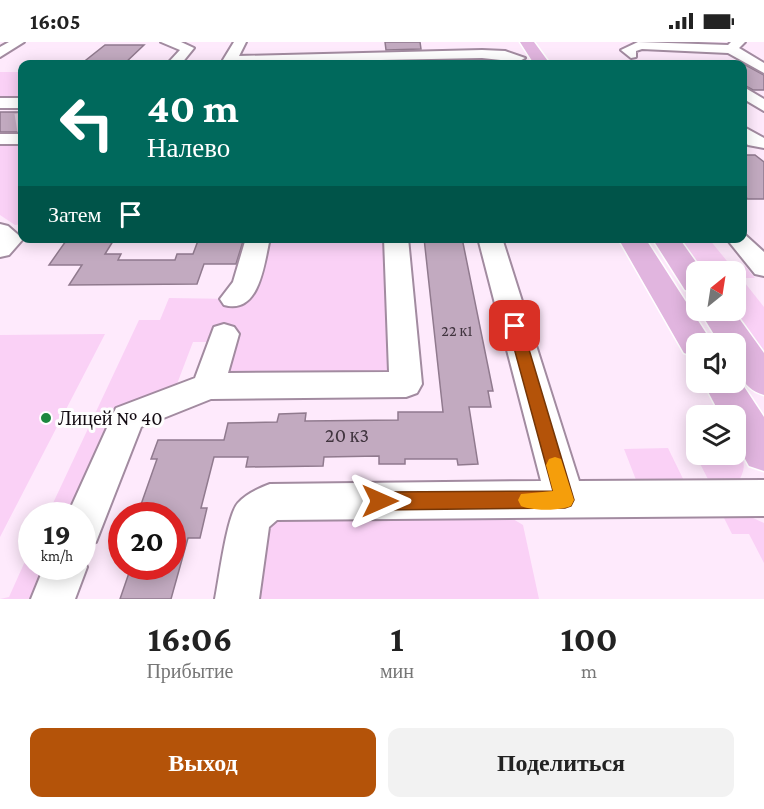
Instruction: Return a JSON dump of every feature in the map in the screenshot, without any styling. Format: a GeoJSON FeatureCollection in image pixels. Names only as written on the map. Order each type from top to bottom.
{"type":"FeatureCollection","features":[{"type":"Feature","properties":{"kind":"main road"},"geometry":{"type":"LineString","coordinates":[[508,42],[519,60]]}},
{"type":"Feature","properties":{"kind":"main road"},"geometry":{"type":"LineString","coordinates":[[531,43],[540,60]]}},
{"type":"Feature","properties":{"kind":"main road"},"geometry":{"type":"LineString","coordinates":[[634,243],[689,333]]}},
{"type":"Feature","properties":{"kind":"main road"},"geometry":{"type":"LineString","coordinates":[[668,243],[686,268]]}},
{"type":"Feature","properties":{"kind":"main road"},"geometry":{"type":"LineString","coordinates":[[723,321],[764,381]]}},
{"type":"Feature","properties":{"kind":"main road"},"geometry":{"type":"LineString","coordinates":[[727,393],[764,453]]}},
{"type":"Feature","properties":{"kind":"street"},"geometry":{"type":"LineString","coordinates":[[0,53],[18,42]]}},
{"type":"Feature","properties":{"kind":"street"},"geometry":{"type":"LineString","coordinates":[[167,42],[188,48],[179,60]]}},
{"type":"Feature","properties":{"kind":"street"},"geometry":{"type":"LineString","coordinates":[[230,60],[243,43]]}},
{"type":"Feature","properties":{"kind":"street"},"geometry":{"type":"LineString","coordinates":[[637,52],[732,44],[764,69]]}},
{"type":"Feature","properties":{"kind":"street"},"geometry":{"type":"LineString","coordinates":[[294,45],[321,56],[346,60]]}},
{"type":"Feature","properties":{"kind":"street"},"geometry":{"type":"LineString","coordinates":[[288,60],[379,45]]}},
{"type":"Feature","properties":{"kind":"street"},"geometry":{"type":"LineString","coordinates":[[686,49],[700,60]]}},
{"type":"Feature","properties":{"kind":"street"},"geometry":{"type":"LineString","coordinates":[[389,60],[481,54],[505,55],[518,60]]}},
{"type":"Feature","properties":{"kind":"street"},"geometry":{"type":"LineString","coordinates":[[747,77],[764,77]]}},
{"type":"Feature","properties":{"kind":"street"},"geometry":{"type":"LineString","coordinates":[[747,94],[764,106]]}},
{"type":"Feature","properties":{"kind":"street"},"geometry":{"type":"LineString","coordinates":[[0,103],[18,103]]}},
{"type":"Feature","properties":{"kind":"street"},"geometry":{"type":"LineString","coordinates":[[747,114],[764,114]]}},
{"type":"Feature","properties":{"kind":"street"},"geometry":{"type":"LineString","coordinates":[[747,135],[754,141],[764,143]]}},
{"type":"Feature","properties":{"kind":"street"},"geometry":{"type":"LineString","coordinates":[[234,299],[246,285],[257,243]]}},
{"type":"Feature","properties":{"kind":"street"},"geometry":{"type":"LineString","coordinates":[[93,502],[128,418],[209,386],[406,384],[396,243]]}},
{"type":"Feature","properties":{"kind":"street"},"geometry":{"type":"LineString","coordinates":[[491,243],[565,500]]}},
{"type":"Feature","properties":{"kind":"street"},"geometry":{"type":"LineString","coordinates":[[742,243],[764,268]]}},
{"type":"Feature","properties":{"kind":"street"},"geometry":{"type":"LineString","coordinates":[[209,386],[224,334]]}},
{"type":"Feature","properties":{"kind":"street"},"geometry":{"type":"LineString","coordinates":[[237,599],[251,517],[270,502],[764,498]]}},
{"type":"Feature","properties":{"kind":"street"},"geometry":{"type":"LineString","coordinates":[[53,599],[61,580]]}},
{"type":"Feature","properties":{"kind":"shaded area"},"geometry":{"type":"Polygon","coordinates":[[[0,72],[18,72],[18,100],[0,100],[0,72]]]}},
{"type":"Feature","properties":{"kind":"shaded area"},"geometry":{"type":"Polygon","coordinates":[[[0,142],[18,142],[18,225],[0,215],[0,142]]]}},
{"type":"Feature","properties":{"kind":"shaded area"},"geometry":{"type":"Polygon","coordinates":[[[260,243],[385,243],[391,375],[212,376],[222,342],[193,342],[172,397],[139,411],[89,502],[54,502],[139,320],[160,320],[169,298],[234,299],[260,243]]]}},
{"type":"Feature","properties":{"kind":"shaded area"},"geometry":{"type":"Polygon","coordinates":[[[681,243],[712,243],[727,261],[694,261],[681,243]]]}},
{"type":"Feature","properties":{"kind":"shaded area"},"geometry":{"type":"Polygon","coordinates":[[[746,267],[755,278],[746,278],[746,267]]]}},
{"type":"Feature","properties":{"kind":"shaded area"},"geometry":{"type":"Polygon","coordinates":[[[746,284],[764,307],[764,355],[738,321],[746,321],[746,284]]]}},
{"type":"Feature","properties":{"kind":"shaded area"},"geometry":{"type":"Polygon","coordinates":[[[105,334],[0,537],[0,335],[105,334]]]}},
{"type":"Feature","properties":{"kind":"shaded area"},"geometry":{"type":"Polygon","coordinates":[[[668,448],[686,485],[638,485],[624,449],[668,448]]]}},
{"type":"Feature","properties":{"kind":"shaded area"},"geometry":{"type":"Polygon","coordinates":[[[701,465],[744,465],[738,482],[711,485],[701,465]]]}},
{"type":"Feature","properties":{"kind":"shaded area"},"geometry":{"type":"Polygon","coordinates":[[[508,516],[523,525],[539,599],[248,599],[258,530],[269,520],[508,516]]]}},
{"type":"Feature","properties":{"kind":"shaded area"},"geometry":{"type":"Polygon","coordinates":[[[723,516],[753,518],[764,523],[764,563],[749,534],[732,534],[723,516]]]}},
{"type":"Feature","properties":{"kind":"shaded area"},"geometry":{"type":"Polygon","coordinates":[[[18,577],[18,580],[53,580],[45,599],[0,599],[9,597],[18,577]]]}},
{"type":"Feature","properties":{"kind":"building"},"geometry":{"type":"Polygon","coordinates":[[[385,42],[420,42],[421,49],[386,50],[385,42]]]}},
{"type":"Feature","properties":{"kind":"building"},"geometry":{"type":"Polygon","coordinates":[[[105,45],[144,45],[128,60],[86,60],[105,45]]]}},
{"type":"Feature","properties":{"kind":"building"},"geometry":{"type":"Polygon","coordinates":[[[747,66],[764,75],[764,90],[753,90],[747,87],[747,66]]]}},
{"type":"Feature","properties":{"kind":"building"},"geometry":{"type":"Polygon","coordinates":[[[0,112],[18,112],[18,132],[0,132],[0,112]]]}},
{"type":"Feature","properties":{"kind":"building"},"geometry":{"type":"Polygon","coordinates":[[[747,155],[755,155],[764,162],[764,199],[747,199],[747,155]]]}},
{"type":"Feature","properties":{"kind":"building"},"geometry":{"type":"Polygon","coordinates":[[[64,243],[112,243],[105,254],[121,254],[118,260],[175,260],[177,254],[193,254],[197,243],[242,243],[236,264],[204,264],[197,284],[69,285],[82,265],[49,265],[64,243]]]}},
{"type":"Feature","properties":{"kind":"building"},"geometry":{"type":"Polygon","coordinates":[[[425,243],[463,243],[493,391],[488,391],[491,407],[469,407],[478,464],[458,465],[457,459],[405,459],[405,464],[379,464],[379,456],[324,457],[323,466],[246,467],[248,457],[214,457],[201,508],[207,508],[200,538],[188,538],[186,545],[186,502],[142,502],[157,459],[151,459],[158,440],[224,440],[228,423],[277,422],[279,414],[306,413],[305,421],[398,420],[398,412],[443,412],[425,243]]]}},
{"type":"Feature","properties":{"kind":"building"},"geometry":{"type":"Polygon","coordinates":[[[127,580],[176,580],[171,599],[120,599],[127,580]]]}},
{"type":"Feature","properties":{"kind":"slow traffic"},"geometry":{"type":"LineString","coordinates":[[528,500],[565,500],[555,465]]}},
{"type":"Feature","properties":{"kind":"place","name":"Лицей № 40"},"geometry":{"type":"Point","coordinates":[46,418]}},
{"type":"Feature","properties":{"kind":"route"},"geometry":{"type":"LineString","coordinates":[[380,501],[565,500],[515,326]]}}]}
